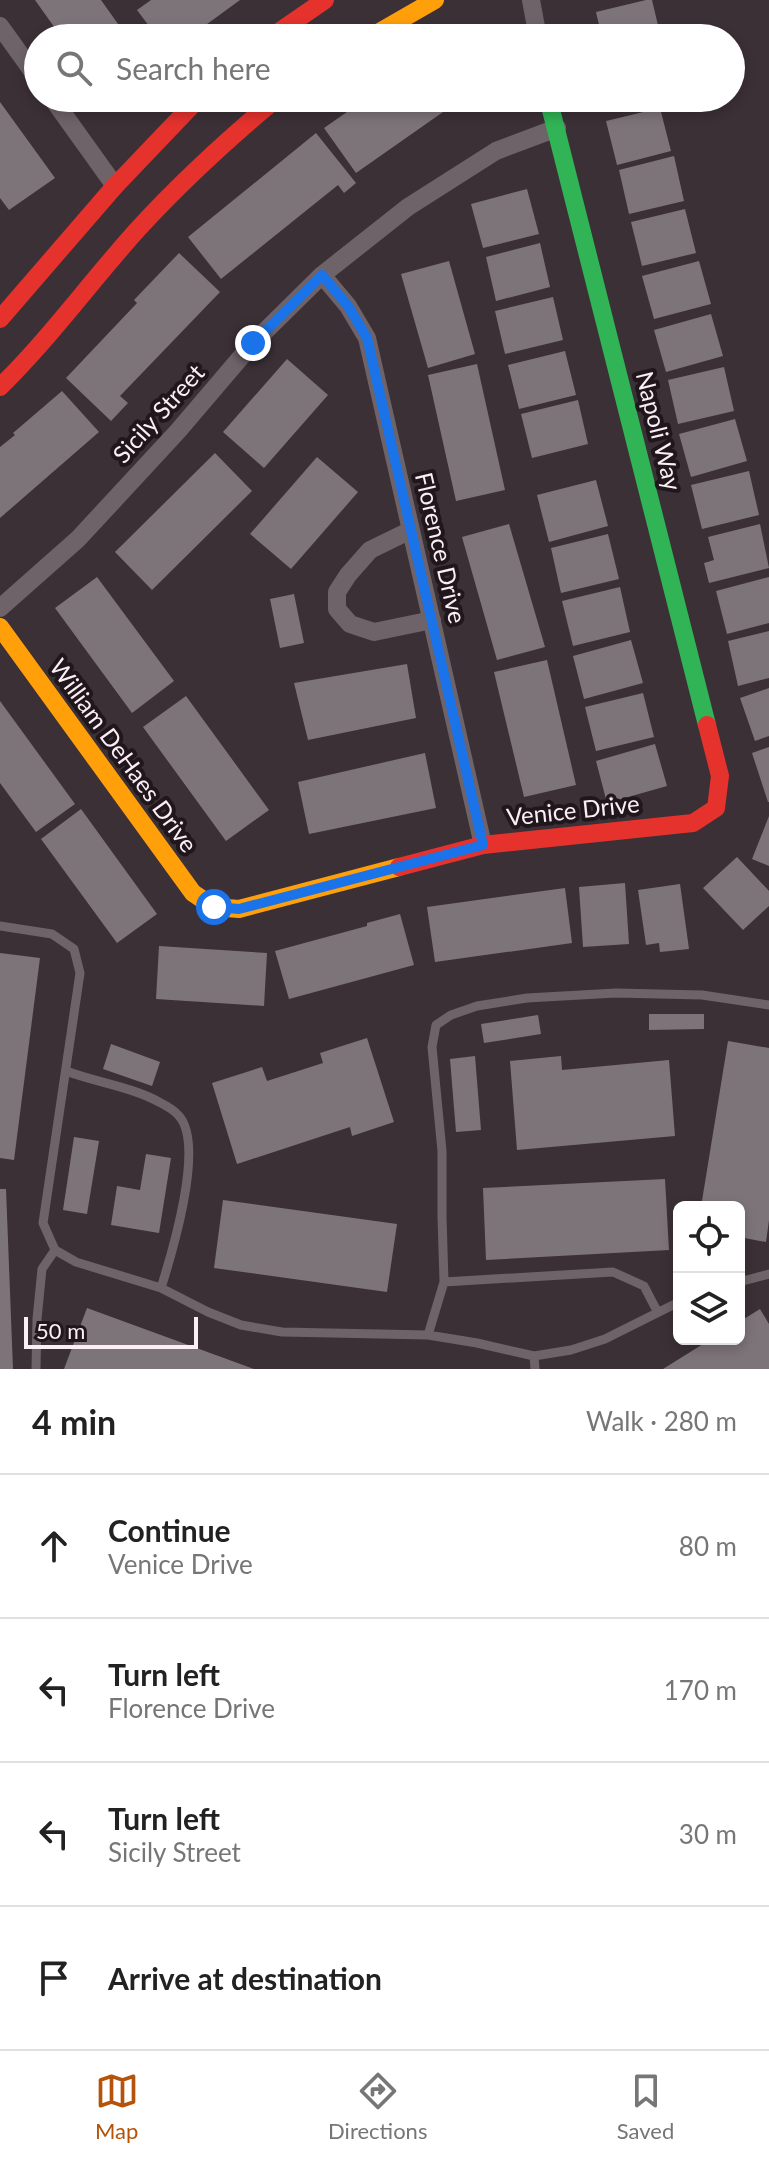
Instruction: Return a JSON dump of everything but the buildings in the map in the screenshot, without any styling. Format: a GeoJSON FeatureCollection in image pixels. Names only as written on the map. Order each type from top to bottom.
{"type":"FeatureCollection","features":[{"type":"Feature","properties":{"kind":"street"},"geometry":{"type":"LineString","coordinates":[[290,24],[325,0]]}},
{"type":"Feature","properties":{"kind":"street"},"geometry":{"type":"LineString","coordinates":[[393,24],[435,0]]}},
{"type":"Feature","properties":{"kind":"street"},"geometry":{"type":"LineString","coordinates":[[531,0],[535,24]]}},
{"type":"Feature","properties":{"kind":"street"},"geometry":{"type":"LineString","coordinates":[[0,26],[24,59]]}},
{"type":"Feature","properties":{"kind":"street"},"geometry":{"type":"LineString","coordinates":[[62,112],[115,186]]}},
{"type":"Feature","properties":{"kind":"street"},"geometry":{"type":"LineString","coordinates":[[0,319],[115,186],[186,112]]}},
{"type":"Feature","properties":{"kind":"street"},"geometry":{"type":"LineString","coordinates":[[0,387],[50,336],[138,229],[227,140],[260,112]]}},
{"type":"Feature","properties":{"kind":"street","name":"Napoli Way"},"geometry":{"type":"LineString","coordinates":[[552,112],[720,776]]}},
{"type":"Feature","properties":{"kind":"street","name":"Sicily Street"},"geometry":{"type":"LineString","coordinates":[[0,608],[78,539],[178,431],[253,343],[322,275],[408,207],[496,151],[557,128]]}},
{"type":"Feature","properties":{"kind":"street","name":"Florence Drive"},"geometry":{"type":"LineString","coordinates":[[322,275],[348,306],[367,338],[483,845]]}},
{"type":"Feature","properties":{"kind":"street"},"geometry":{"type":"LineString","coordinates":[[411,530],[370,550],[337,592],[337,609],[350,624],[374,632],[432,620]]}},
{"type":"Feature","properties":{"kind":"street","name":"William DeHaes Drive"},"geometry":{"type":"LineString","coordinates":[[0,627],[193,893],[214,907]]}},
{"type":"Feature","properties":{"kind":"street","name":"Venice Drive"},"geometry":{"type":"LineString","coordinates":[[214,907],[239,909],[483,845],[693,823],[716,808],[720,776]]}},
{"type":"Feature","properties":{"kind":"lane"},"geometry":{"type":"LineString","coordinates":[[0,926],[52,934],[74,949],[80,973],[43,1223],[55,1250],[76,1262],[161,1288],[241,1325],[282,1332],[428,1335],[534,1356],[571,1350],[605,1339],[673,1304]]}},
{"type":"Feature","properties":{"kind":"lane"},"geometry":{"type":"LineString","coordinates":[[428,1335],[444,1282],[442,1151],[432,1047],[436,1025],[451,1015],[477,1006],[527,998],[616,993],[702,995],[769,1005]]}},
{"type":"Feature","properties":{"kind":"lane"},"geometry":{"type":"LineString","coordinates":[[66,1071],[159,1101],[180,1117],[187,1136],[189,1163],[183,1207],[161,1288]]}},
{"type":"Feature","properties":{"kind":"lane"},"geometry":{"type":"LineString","coordinates":[[36,1369],[42,1269],[55,1250]]}},
{"type":"Feature","properties":{"kind":"lane"},"geometry":{"type":"LineString","coordinates":[[444,1282],[613,1272],[644,1286],[657,1311]]}},
{"type":"Feature","properties":{"kind":"lane"},"geometry":{"type":"LineString","coordinates":[[745,1280],[769,1274]]}},
{"type":"Feature","properties":{"kind":"lane"},"geometry":{"type":"LineString","coordinates":[[534,1356],[535,1369]]}},
{"type":"Feature","properties":{"kind":"traffic: fast"},"geometry":{"type":"LineString","coordinates":[[552,112],[707,725]]}},
{"type":"Feature","properties":{"kind":"traffic: slow"},"geometry":{"type":"LineString","coordinates":[[393,24],[435,0]]}},
{"type":"Feature","properties":{"kind":"traffic: slow"},"geometry":{"type":"LineString","coordinates":[[0,627],[193,893],[214,907],[239,909],[399,867]]}},
{"type":"Feature","properties":{"kind":"traffic: jam"},"geometry":{"type":"LineString","coordinates":[[290,24],[325,0]]}},
{"type":"Feature","properties":{"kind":"traffic: jam"},"geometry":{"type":"LineString","coordinates":[[0,319],[115,186],[186,112]]}},
{"type":"Feature","properties":{"kind":"traffic: jam"},"geometry":{"type":"LineString","coordinates":[[0,387],[154,212],[261,112]]}},
{"type":"Feature","properties":{"kind":"traffic: jam"},"geometry":{"type":"LineString","coordinates":[[399,867],[483,845],[693,823],[716,808],[720,776],[707,725]]}},
{"type":"Feature","properties":{"kind":"route"},"geometry":{"type":"LineString","coordinates":[[214,907],[239,909],[483,845],[367,338],[348,306],[322,275],[253,343]]}}]}
